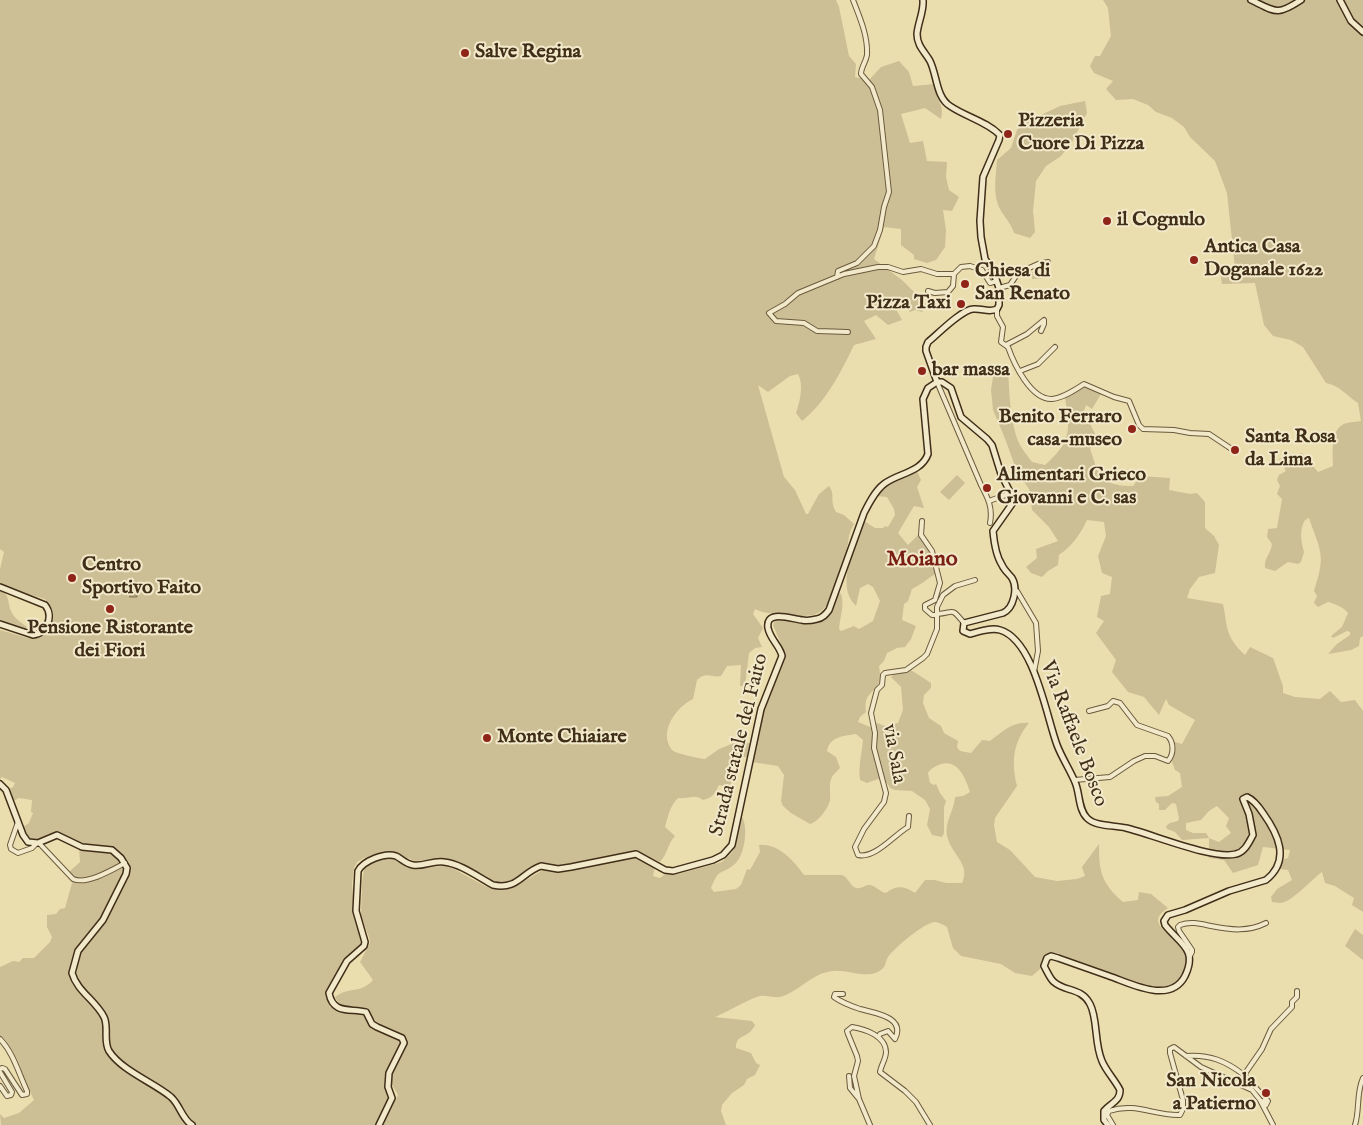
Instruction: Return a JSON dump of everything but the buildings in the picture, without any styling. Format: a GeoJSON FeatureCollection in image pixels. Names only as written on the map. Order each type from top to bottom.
{"type":"FeatureCollection","features":[{"type":"Feature","properties":{"kind":"street"},"geometry":{"type":"LineString","coordinates":[[836,277],[838,270],[857,262],[874,246],[880,230],[888,192],[880,110],[872,87],[860,71],[866,59],[866,36],[854,0]]}},
{"type":"Feature","properties":{"kind":"street"},"geometry":{"type":"LineString","coordinates":[[923,0],[922,15],[917,32],[918,38],[923,52],[931,64],[940,94],[950,106],[985,124],[1000,135],[1000,140],[982,182],[981,237],[985,259],[992,270],[999,288],[997,316],[1003,327],[1001,342],[1006,345],[1033,391],[1044,398],[1052,399],[1084,384],[1114,397],[1129,401],[1139,425],[1143,429],[1209,434],[1233,450]]}},
{"type":"Feature","properties":{"kind":"street"},"geometry":{"type":"LineString","coordinates":[[1251,0],[1278,11],[1284,10],[1301,0]]}},
{"type":"Feature","properties":{"kind":"street"},"geometry":{"type":"LineString","coordinates":[[1340,0],[1351,21],[1363,32]]}},
{"type":"Feature","properties":{"kind":"street"},"geometry":{"type":"LineString","coordinates":[[999,288],[1010,285],[1018,273],[1038,264],[1048,262]]}},
{"type":"Feature","properties":{"kind":"street"},"geometry":{"type":"LineString","coordinates":[[928,291],[935,293],[948,292],[953,286],[954,274],[961,267],[970,266],[982,270],[990,283],[997,281]]}},
{"type":"Feature","properties":{"kind":"street"},"geometry":{"type":"LineString","coordinates":[[848,332],[817,331],[804,323],[776,321],[769,313],[785,304],[798,293],[836,277],[878,267],[892,268],[903,272],[921,269],[937,274],[954,274]]}},
{"type":"Feature","properties":{"kind":"street"},"geometry":{"type":"LineString","coordinates":[[990,524],[991,508],[989,500],[980,485],[937,382],[926,346],[928,342],[962,314],[970,310],[994,311],[997,309]]}},
{"type":"Feature","properties":{"kind":"street"},"geometry":{"type":"LineString","coordinates":[[1006,345],[1026,334],[1044,320],[1041,331]]}},
{"type":"Feature","properties":{"kind":"street"},"geometry":{"type":"LineString","coordinates":[[1020,371],[1038,364],[1055,347]]}},
{"type":"Feature","properties":{"kind":"street"},"geometry":{"type":"LineString","coordinates":[[922,521],[921,535],[932,551],[940,583],[935,600],[925,605],[925,610],[932,615],[952,611],[964,623],[1004,613],[1011,607],[1015,587],[1013,579],[1002,566],[993,531],[1012,504],[1013,499],[1001,474],[992,445],[961,417],[951,388],[942,382],[937,382]]}},
{"type":"Feature","properties":{"kind":"street","name":"Strada statale del Faito"},"geometry":{"type":"LineString","coordinates":[[379,1125],[392,1098],[388,1087],[389,1073],[404,1043],[402,1038],[372,1024],[366,1012],[339,1008],[333,1003],[329,993],[347,961],[366,942],[356,911],[358,871],[360,867],[365,863],[392,855],[408,864],[416,866],[445,862],[493,885],[502,886],[512,885],[541,866],[558,869],[636,854],[665,870],[673,871],[694,866],[722,855],[732,845],[761,709],[782,656],[768,627],[769,620],[779,616],[804,621],[818,619],[823,617],[829,610],[870,502],[884,484],[915,469],[926,460],[928,454],[923,399],[928,388],[937,382]]}},
{"type":"Feature","properties":{"kind":"street"},"geometry":{"type":"LineString","coordinates":[[989,500],[1011,493]]}},
{"type":"Feature","properties":{"kind":"street"},"geometry":{"type":"LineString","coordinates":[[937,615],[937,606],[943,594],[956,586],[975,580]]}},
{"type":"Feature","properties":{"kind":"street"},"geometry":{"type":"LineString","coordinates":[[0,587],[45,606],[48,609],[49,620],[45,629],[33,635],[0,624]]}},
{"type":"Feature","properties":{"kind":"street"},"geometry":{"type":"LineString","coordinates":[[1016,591],[1036,622],[1038,651],[1034,672]]}},
{"type":"Feature","properties":{"kind":"street","name":"via Sala"},"geometry":{"type":"LineString","coordinates":[[910,816],[908,827],[898,832],[892,840],[871,853],[863,856],[858,855],[856,847],[864,829],[884,802],[886,793],[874,748],[875,733],[871,713],[877,690],[882,685],[885,673],[906,670],[923,658],[935,636],[937,615]]}},
{"type":"Feature","properties":{"kind":"street","name":"Via Raffaele Bosco"},"geometry":{"type":"LineString","coordinates":[[964,623],[964,630],[970,634],[994,629],[1004,632],[1018,644],[1031,662],[1056,744],[1074,780],[1081,809],[1088,819],[1095,823],[1125,827],[1194,849],[1230,855],[1238,854],[1253,835],[1249,814],[1243,799],[1247,797],[1254,801],[1273,828],[1278,838],[1280,850],[1277,865],[1270,876],[1261,882],[1229,891],[1185,910],[1168,915],[1164,921],[1165,925],[1188,949],[1190,956]]}},
{"type":"Feature","properties":{"kind":"street"},"geometry":{"type":"LineString","coordinates":[[1074,780],[1110,777],[1145,756],[1155,756],[1168,761],[1172,752],[1172,742],[1168,736],[1137,725],[1118,702],[1113,701],[1108,706],[1089,711]]}},
{"type":"Feature","properties":{"kind":"street"},"geometry":{"type":"LineString","coordinates":[[0,784],[6,790],[25,839],[31,843],[38,843],[73,879],[84,881],[125,864]]}},
{"type":"Feature","properties":{"kind":"street"},"geometry":{"type":"LineString","coordinates":[[18,822],[10,845],[11,849],[18,853],[57,835],[82,847],[112,850],[125,864],[127,868],[126,874],[121,886],[104,920],[78,951],[72,973],[76,982],[104,1016],[107,1047],[111,1054],[124,1066],[171,1097],[179,1105],[188,1122],[192,1125]]}},
{"type":"Feature","properties":{"kind":"street"},"geometry":{"type":"LineString","coordinates":[[1108,1125],[1104,1120],[1104,1111],[1118,1100],[1120,1090],[1102,1062],[1090,1003],[1075,990],[1055,983],[1044,966],[1047,958],[1054,957],[1138,987],[1157,991],[1167,990],[1180,982],[1188,968],[1192,952],[1178,931],[1180,924],[1194,923],[1219,928],[1245,930],[1266,923]]}},
{"type":"Feature","properties":{"kind":"street"},"geometry":{"type":"LineString","coordinates":[[1244,1074],[1262,1049],[1271,1029],[1292,1007],[1292,1002],[1297,997],[1297,991]]}},
{"type":"Feature","properties":{"kind":"street"},"geometry":{"type":"LineString","coordinates":[[843,994],[835,994],[834,996],[842,1002],[858,1008],[880,1013],[895,1022],[897,1027],[895,1039],[888,1031],[880,1034],[878,1037]]}},
{"type":"Feature","properties":{"kind":"street"},"geometry":{"type":"LineString","coordinates":[[870,1125],[859,1099],[854,1076],[857,1063],[855,1048],[847,1031],[852,1027],[859,1028],[878,1037],[886,1049],[880,1072],[916,1102],[930,1125]]}},
{"type":"Feature","properties":{"kind":"street"},"geometry":{"type":"LineString","coordinates":[[0,1039],[4,1043],[17,1069],[27,1094],[22,1094],[5,1069],[2,1068],[0,1071],[11,1094],[7,1096],[0,1086]]}},
{"type":"Feature","properties":{"kind":"street"},"geometry":{"type":"LineString","coordinates":[[1113,1125],[1107,1115],[1109,1111],[1120,1108],[1132,1107],[1180,1115],[1184,1100],[1169,1050],[1174,1047],[1201,1067],[1252,1090],[1273,1125]]}},
{"type":"Feature","properties":{"kind":"street"},"geometry":{"type":"LineString","coordinates":[[1186,1056],[1206,1056],[1231,1064],[1244,1074],[1268,1103],[1265,1104],[1259,1095],[1256,1095]]}},
{"type":"Feature","properties":{"kind":"street"},"geometry":{"type":"LineString","coordinates":[[849,1076],[850,1088],[859,1099]]}},
{"type":"Feature","properties":{"kind":"street"},"geometry":{"type":"LineString","coordinates":[[1355,1125],[1358,1117],[1358,1098],[1363,1078]]}},
{"type":"Feature","properties":{"kind":"shaded area"},"geometry":{"type":"Polygon","coordinates":[[[0,0],[836,0],[849,56],[856,64],[855,77],[869,80],[881,67],[899,61],[909,72],[913,86],[935,84],[942,109],[941,119],[925,108],[901,114],[910,143],[923,141],[927,161],[947,162],[946,177],[949,190],[959,197],[952,211],[943,210],[946,230],[945,247],[936,260],[927,263],[914,259],[914,255],[901,245],[901,229],[884,227],[874,259],[902,280],[927,305],[922,312],[915,310],[910,312],[901,298],[891,300],[902,320],[888,325],[876,315],[864,321],[876,339],[854,345],[826,396],[802,421],[796,413],[801,388],[798,374],[790,376],[768,392],[758,385],[784,477],[795,490],[806,514],[808,514],[819,494],[829,486],[836,512],[844,515],[854,524],[850,533],[843,566],[826,606],[816,614],[809,616],[772,614],[755,609],[753,614],[763,628],[758,638],[762,647],[755,648],[749,653],[745,686],[740,686],[741,665],[727,666],[721,676],[706,675],[700,677],[697,680],[693,699],[675,714],[668,728],[668,743],[674,751],[705,759],[719,749],[734,743],[751,743],[747,757],[736,757],[732,770],[734,777],[729,787],[719,785],[715,793],[703,800],[694,797],[678,798],[675,801],[665,827],[675,836],[660,862],[634,850],[567,866],[541,864],[508,882],[500,883],[448,860],[415,861],[393,852],[364,858],[357,862],[354,868],[352,883],[355,918],[363,942],[343,961],[330,985],[327,996],[330,1005],[334,1009],[344,1013],[364,1014],[375,1029],[400,1039],[401,1043],[398,1051],[386,1073],[385,1079],[389,1098],[376,1125],[197,1125],[190,1120],[179,1102],[169,1092],[118,1058],[110,1046],[108,1021],[105,1013],[84,989],[74,973],[80,953],[106,922],[129,874],[130,868],[119,852],[113,848],[80,844],[60,834],[40,841],[29,840],[23,827],[29,823],[33,813],[31,812],[32,800],[19,798],[13,801],[8,790],[15,783],[2,777],[0,779],[0,630],[28,638],[36,638],[48,633],[52,620],[50,608],[45,599],[0,586],[0,569],[4,552],[0,549],[0,0]]]}},
{"type":"Feature","properties":{"kind":"shaded area"},"geometry":{"type":"Polygon","coordinates":[[[1103,0],[1363,0],[1363,636],[1360,638],[1359,646],[1351,650],[1328,654],[1337,644],[1350,635],[1350,632],[1347,631],[1333,638],[1331,636],[1342,627],[1348,613],[1328,602],[1318,607],[1314,603],[1317,596],[1314,591],[1320,571],[1321,556],[1309,518],[1305,520],[1301,532],[1304,552],[1301,562],[1298,564],[1288,562],[1275,571],[1265,568],[1265,564],[1272,544],[1267,537],[1268,529],[1277,528],[1282,499],[1277,494],[1280,486],[1277,480],[1279,475],[1286,471],[1279,459],[1302,453],[1318,472],[1333,466],[1333,444],[1338,429],[1344,424],[1361,421],[1358,403],[1339,388],[1326,383],[1303,347],[1291,340],[1273,336],[1264,325],[1255,283],[1222,284],[1220,271],[1235,268],[1227,193],[1215,161],[1190,137],[1184,127],[1172,118],[1156,112],[1148,105],[1133,99],[1116,100],[1106,89],[1113,81],[1094,73],[1090,66],[1095,56],[1100,56],[1111,36],[1108,8],[1103,0]]]}},
{"type":"Feature","properties":{"kind":"shaded area"},"geometry":{"type":"Polygon","coordinates":[[[1085,101],[1087,113],[1072,142],[1061,156],[1046,166],[1036,181],[1033,211],[1035,232],[1030,238],[1014,233],[996,199],[997,160],[1011,148],[1017,130],[1024,123],[1060,106],[1085,101]]]}},
{"type":"Feature","properties":{"kind":"shaded area"},"geometry":{"type":"Polygon","coordinates":[[[1048,271],[1048,278],[1032,279],[1032,272],[1048,271]]]}},
{"type":"Feature","properties":{"kind":"shaded area"},"geometry":{"type":"Polygon","coordinates":[[[999,365],[1008,366],[1011,407],[1017,437],[1021,447],[1032,462],[1045,465],[1054,457],[1065,442],[1068,419],[1065,397],[1086,386],[1101,394],[1092,409],[1086,405],[1084,411],[1097,438],[1090,449],[1100,475],[1107,481],[1124,486],[1133,486],[1140,476],[1170,478],[1169,490],[1190,494],[1197,493],[1205,502],[1205,528],[1214,536],[1219,545],[1215,573],[1199,577],[1190,589],[1187,598],[1223,604],[1228,632],[1234,643],[1245,655],[1250,647],[1273,658],[1283,686],[1283,693],[1295,697],[1320,699],[1330,691],[1341,702],[1355,700],[1363,711],[1363,912],[1352,905],[1354,898],[1335,886],[1325,883],[1322,872],[1285,902],[1272,902],[1271,897],[1277,889],[1292,880],[1288,870],[1280,869],[1284,859],[1288,858],[1290,850],[1263,847],[1258,865],[1233,873],[1224,860],[1209,858],[1209,838],[1182,840],[1175,832],[1167,829],[1166,826],[1170,823],[1178,821],[1176,804],[1172,803],[1165,810],[1159,810],[1159,804],[1156,802],[1155,797],[1168,796],[1182,787],[1180,773],[1175,770],[1172,762],[1175,742],[1182,744],[1195,720],[1169,705],[1166,699],[1159,715],[1144,697],[1128,692],[1112,672],[1116,660],[1096,633],[1104,621],[1097,617],[1101,596],[1110,594],[1112,577],[1102,573],[1098,556],[1106,536],[1104,522],[1087,520],[1075,540],[1059,555],[1058,565],[1042,577],[1031,573],[1026,567],[1037,558],[1036,549],[1058,541],[1049,527],[1032,510],[1029,489],[1017,472],[993,410],[991,390],[994,371],[999,365]],[[1217,806],[1209,811],[1201,820],[1186,823],[1186,830],[1193,833],[1206,833],[1209,838],[1219,842],[1231,833],[1226,826],[1229,818],[1217,806]]]}},
{"type":"Feature","properties":{"kind":"shaded area"},"geometry":{"type":"Polygon","coordinates":[[[917,471],[921,480],[917,487],[924,508],[914,506],[898,533],[908,545],[918,535],[929,545],[937,573],[912,589],[908,601],[904,604],[902,620],[916,626],[911,639],[905,647],[897,648],[887,653],[884,661],[879,666],[879,682],[867,698],[866,712],[860,717],[858,722],[870,727],[877,723],[885,726],[898,723],[903,710],[901,687],[891,677],[895,673],[911,670],[931,683],[931,688],[924,695],[923,703],[929,718],[941,726],[944,733],[958,741],[957,747],[960,751],[971,753],[982,740],[990,741],[1013,725],[1029,723],[1020,737],[1015,753],[1014,769],[1017,786],[995,818],[994,825],[997,842],[1010,850],[1035,877],[1057,881],[1077,879],[1085,876],[1082,867],[1099,844],[1103,876],[1110,889],[1123,902],[1138,900],[1139,892],[1151,894],[1168,908],[1160,914],[1158,920],[1164,931],[1182,946],[1187,954],[1184,971],[1180,978],[1168,986],[1144,986],[1112,976],[1057,953],[1051,953],[1042,959],[1040,969],[1032,976],[1015,973],[1001,964],[961,956],[953,948],[947,927],[936,922],[926,925],[911,935],[888,957],[884,967],[873,974],[839,971],[825,972],[812,978],[789,994],[777,997],[760,996],[715,1017],[752,1021],[755,1025],[754,1027],[737,1041],[736,1048],[751,1053],[756,1063],[760,1065],[755,1075],[747,1079],[744,1085],[732,1093],[722,1105],[721,1111],[726,1125],[383,1125],[398,1095],[390,1077],[407,1043],[399,1032],[380,1024],[364,1009],[343,1005],[335,997],[364,987],[373,980],[360,962],[370,943],[361,916],[362,883],[364,869],[380,859],[392,858],[415,869],[443,866],[452,868],[485,886],[505,890],[513,888],[543,870],[567,871],[637,857],[655,867],[653,876],[660,878],[665,874],[678,874],[722,862],[733,851],[741,815],[745,826],[745,840],[741,854],[735,864],[716,877],[711,888],[714,892],[736,889],[741,885],[747,869],[750,870],[760,852],[759,845],[773,847],[785,854],[804,875],[842,875],[856,888],[870,885],[886,893],[901,887],[915,893],[925,880],[962,883],[964,877],[963,865],[950,844],[947,828],[955,797],[963,796],[970,792],[964,776],[952,764],[941,764],[932,768],[928,773],[930,783],[936,784],[946,801],[944,807],[944,833],[942,837],[932,835],[927,825],[930,809],[925,800],[912,791],[890,788],[887,783],[878,779],[867,783],[860,780],[863,740],[856,734],[847,735],[831,742],[827,751],[836,757],[840,768],[831,780],[830,800],[827,807],[819,818],[810,824],[783,806],[781,801],[784,775],[778,766],[752,762],[764,704],[782,667],[782,646],[773,625],[775,620],[814,622],[828,614],[839,593],[843,602],[839,629],[841,631],[854,626],[859,629],[873,621],[880,601],[873,587],[868,584],[860,588],[856,606],[850,597],[847,587],[847,576],[852,552],[864,521],[875,528],[883,528],[885,526],[888,527],[895,515],[894,509],[887,497],[876,496],[890,484],[917,471]]]}},
{"type":"Feature","properties":{"kind":"shaded area"},"geometry":{"type":"Polygon","coordinates":[[[957,475],[965,483],[949,500],[940,492],[957,475]]]}},
{"type":"Feature","properties":{"kind":"shaded area"},"geometry":{"type":"Polygon","coordinates":[[[130,582],[137,582],[137,597],[130,597],[130,582]]]}},
{"type":"Feature","properties":{"kind":"shaded area"},"geometry":{"type":"Polygon","coordinates":[[[0,589],[7,597],[13,615],[27,627],[25,629],[0,620],[0,589]]]}},
{"type":"Feature","properties":{"kind":"shaded area"},"geometry":{"type":"Polygon","coordinates":[[[79,848],[112,852],[121,861],[124,873],[102,918],[75,953],[71,961],[71,978],[102,1017],[105,1047],[143,1080],[169,1098],[188,1125],[1,1125],[0,1114],[4,1118],[19,1113],[34,1100],[6,1041],[0,1036],[0,967],[13,961],[19,962],[23,958],[34,958],[50,942],[52,937],[47,927],[47,915],[56,914],[60,909],[65,908],[72,883],[70,871],[80,862],[79,848]]]}},
{"type":"Feature","properties":{"kind":"shaded area"},"geometry":{"type":"Polygon","coordinates":[[[1355,929],[1363,935],[1363,960],[1345,946],[1355,929]]]}},
{"type":"Feature","properties":{"kind":"place","name":"Salve Regina"},"geometry":{"type":"Point","coordinates":[465,53]}},
{"type":"Feature","properties":{"kind":"place","name":"Pizzeria Cuore Di Pizza"},"geometry":{"type":"Point","coordinates":[1008,134]}},
{"type":"Feature","properties":{"kind":"place","name":"il Cognulo"},"geometry":{"type":"Point","coordinates":[1107,221]}},
{"type":"Feature","properties":{"kind":"place","name":"Antica Casa Doganale 1622"},"geometry":{"type":"Point","coordinates":[1194,260]}},
{"type":"Feature","properties":{"kind":"place","name":"Chiesa di San Renato"},"geometry":{"type":"Point","coordinates":[965,284]}},
{"type":"Feature","properties":{"kind":"place","name":"Pizza Taxi"},"geometry":{"type":"Point","coordinates":[961,304]}},
{"type":"Feature","properties":{"kind":"place","name":"bar massa"},"geometry":{"type":"Point","coordinates":[922,371]}},
{"type":"Feature","properties":{"kind":"place","name":"Benito Ferraro casa-museo"},"geometry":{"type":"Point","coordinates":[1132,429]}},
{"type":"Feature","properties":{"kind":"place","name":"Santa Rosa da Lima"},"geometry":{"type":"Point","coordinates":[1235,450]}},
{"type":"Feature","properties":{"kind":"place","name":"Alimentari Grieco Giovanni e C. sas"},"geometry":{"type":"Point","coordinates":[987,488]}},
{"type":"Feature","properties":{"kind":"place","name":"Centro Sportivo Faito"},"geometry":{"type":"Point","coordinates":[72,578]}},
{"type":"Feature","properties":{"kind":"place","name":"Pensione Ristorante dei Fiori"},"geometry":{"type":"Point","coordinates":[110,609]}},
{"type":"Feature","properties":{"kind":"place","name":"Monte Chiaiare"},"geometry":{"type":"Point","coordinates":[487,738]}},
{"type":"Feature","properties":{"kind":"place","name":"San Nicola a Patierno"},"geometry":{"type":"Point","coordinates":[1266,1093]}},
{"type":"Feature","properties":{"kind":"district","name":"Moiano"},"geometry":{"type":"Point","coordinates":[922,560]}}]}
